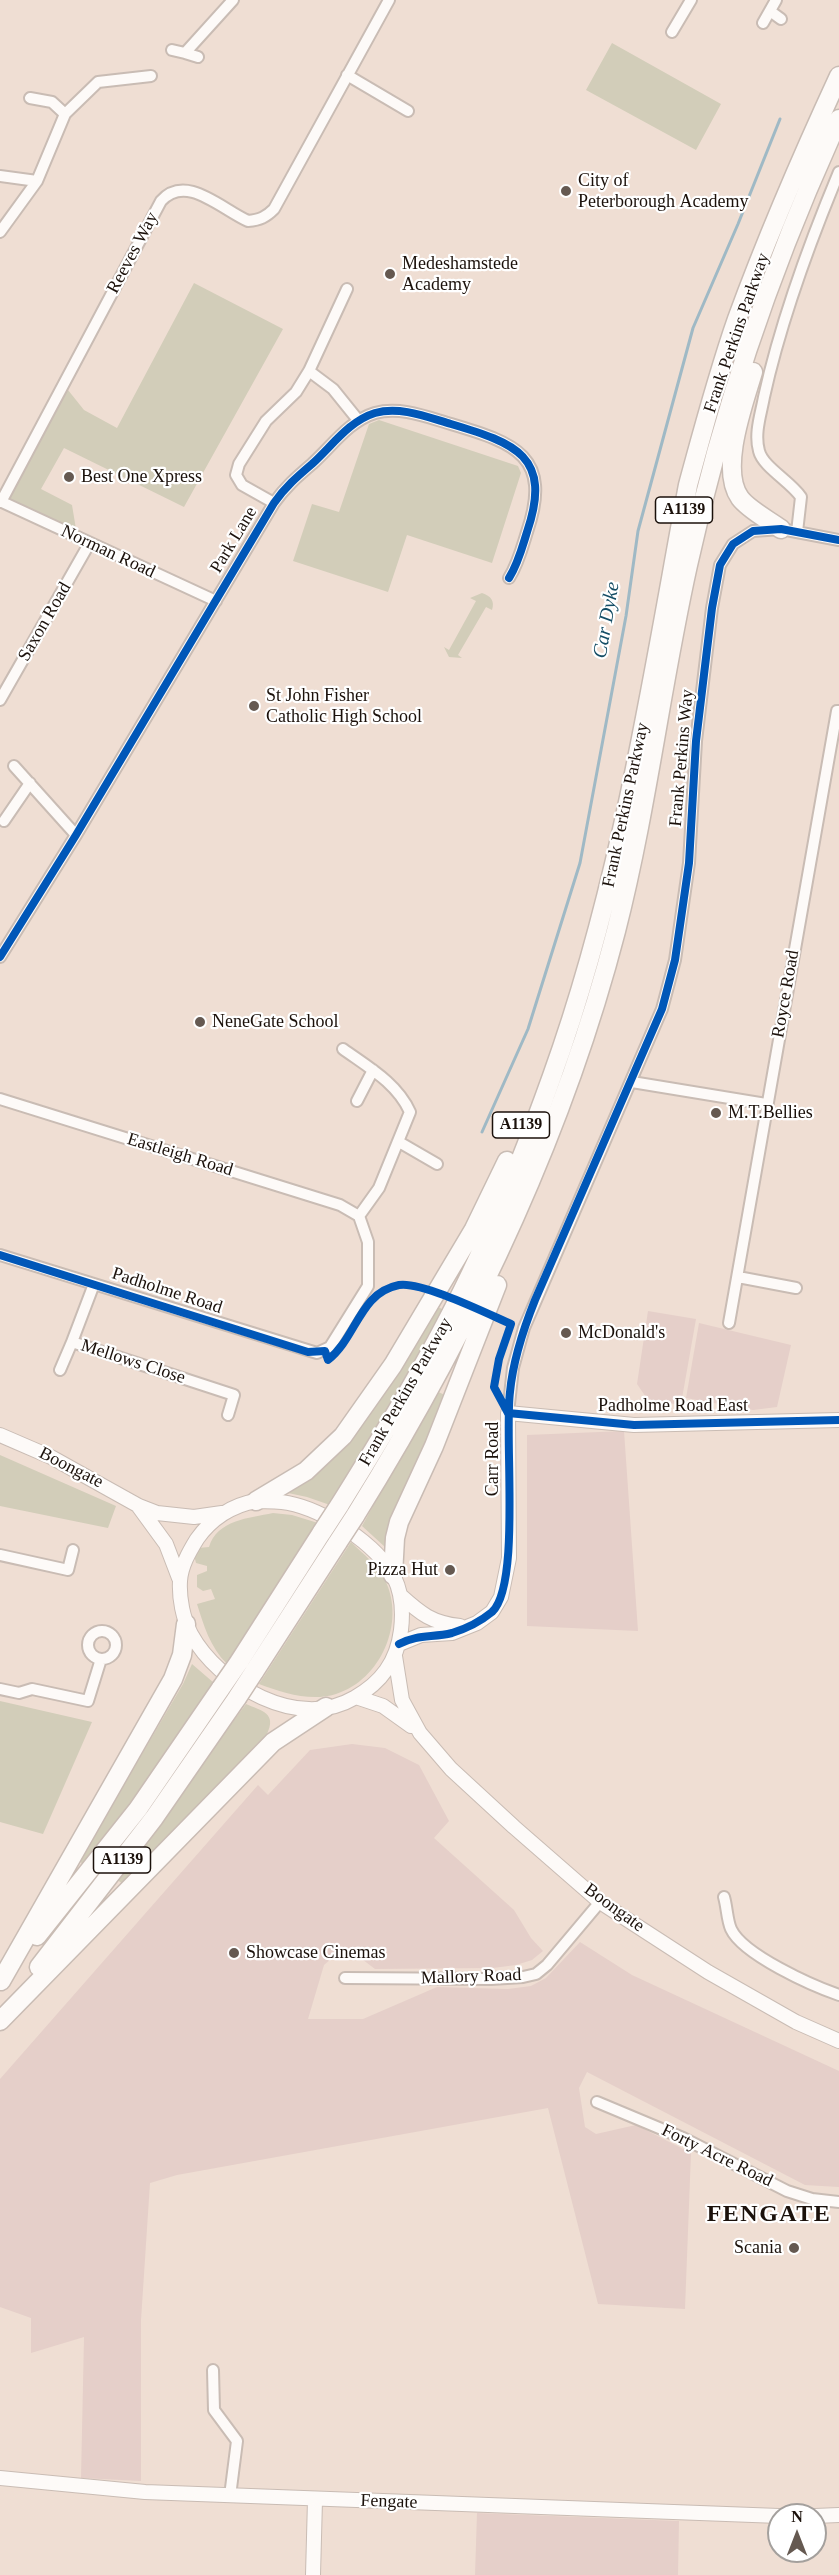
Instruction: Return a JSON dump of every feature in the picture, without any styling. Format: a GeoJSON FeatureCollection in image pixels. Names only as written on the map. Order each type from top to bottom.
{"type":"FeatureCollection","features":[{"type":"Feature","properties":{"kind":"highway","name":"Frank Perkins Parkway"},"geometry":{"type":"LineString","coordinates":[[246,1667],[347,1511],[395,1415],[467,1316],[476,1297],[485,1244],[537,1115],[565,1037],[620,842],[688,485],[701,437],[737,320],[798,168],[839,76]]}},
{"type":"Feature","properties":{"kind":"highway","name":"Frank Perkins Parkway"},"geometry":{"type":"LineString","coordinates":[[476,1297],[506,1263],[514,1220],[547,1141],[578,1053],[616,932],[648,788],[687,569],[703,499],[752,333],[795,222],[839,120]]}},
{"type":"Feature","properties":{"kind":"highway"},"geometry":{"type":"LineString","coordinates":[[789,531],[741,499],[734,484],[732,467],[735,437],[795,222]]}},
{"type":"Feature","properties":{"kind":"highway","name":"A1139"},"geometry":{"type":"LineString","coordinates":[[256,1501],[306,1471],[343,1436],[393,1365],[474,1228],[509,1157],[567,1007],[588,961]]}},
{"type":"Feature","properties":{"kind":"highway","name":"A1139"},"geometry":{"type":"LineString","coordinates":[[393,1575],[395,1538],[399,1522],[434,1446],[467,1316],[476,1297]]}},
{"type":"Feature","properties":{"kind":"highway","name":"A1139"},"geometry":{"type":"LineString","coordinates":[[0,1982],[173,1679],[182,1655],[186,1624]]}},
{"type":"Feature","properties":{"kind":"highway","name":"A1139"},"geometry":{"type":"LineString","coordinates":[[0,1982],[138,1809],[221,1688],[246,1667]]}},
{"type":"Feature","properties":{"kind":"highway","name":"A1139"},"geometry":{"type":"LineString","coordinates":[[0,2018],[154,1818],[237,1698],[246,1667]]}},
{"type":"Feature","properties":{"kind":"highway","name":"A1139"},"geometry":{"type":"LineString","coordinates":[[0,2018],[273,1742],[326,1707]]}},
{"type":"Feature","properties":{"kind":"street"},"geometry":{"type":"LineString","coordinates":[[185,53],[233,0]]}},
{"type":"Feature","properties":{"kind":"street","name":"Reeves Way"},"geometry":{"type":"LineString","coordinates":[[0,502],[161,201],[174,191],[191,190],[248,221],[267,216],[274,208],[388,0]]}},
{"type":"Feature","properties":{"kind":"street"},"geometry":{"type":"LineString","coordinates":[[675,28],[691,0]]}},
{"type":"Feature","properties":{"kind":"street"},"geometry":{"type":"LineString","coordinates":[[763,23],[776,0]]}},
{"type":"Feature","properties":{"kind":"street"},"geometry":{"type":"LineString","coordinates":[[770,11],[781,19]]}},
{"type":"Feature","properties":{"kind":"street"},"geometry":{"type":"LineString","coordinates":[[172,50],[198,57]]}},
{"type":"Feature","properties":{"kind":"street"},"geometry":{"type":"LineString","coordinates":[[347,75],[408,111]]}},
{"type":"Feature","properties":{"kind":"street"},"geometry":{"type":"LineString","coordinates":[[0,232],[37,181],[65,114],[98,82],[151,76]]}},
{"type":"Feature","properties":{"kind":"street"},"geometry":{"type":"LineString","coordinates":[[30,98],[52,102],[65,114]]}},
{"type":"Feature","properties":{"kind":"street"},"geometry":{"type":"LineString","coordinates":[[789,531],[801,497],[792,484],[770,468],[764,460],[759,452],[757,429],[770,368],[820,218],[839,172]]}},
{"type":"Feature","properties":{"kind":"street"},"geometry":{"type":"LineString","coordinates":[[0,176],[37,181]]}},
{"type":"Feature","properties":{"kind":"street"},"geometry":{"type":"LineString","coordinates":[[274,502],[242,485],[236,475],[239,464],[266,421],[296,392],[309,370],[347,289]]}},
{"type":"Feature","properties":{"kind":"street"},"geometry":{"type":"LineString","coordinates":[[309,370],[333,389],[358,420]]}},
{"type":"Feature","properties":{"kind":"street","name":"Park Lane"},"geometry":{"type":"LineString","coordinates":[[0,957],[76,835],[274,502],[292,481],[358,420],[377,412],[402,410],[487,435],[523,455],[530,464],[537,500],[518,562],[509,578]]}},
{"type":"Feature","properties":{"kind":"street","name":"Norman Road"},"geometry":{"type":"LineString","coordinates":[[0,502],[216,602]]}},
{"type":"Feature","properties":{"kind":"street","name":"Frank Perkins Way"},"geometry":{"type":"LineString","coordinates":[[632,1082],[662,1010],[675,960],[689,863],[696,741],[712,608],[720,565],[733,544],[753,531],[789,531],[839,540]]}},
{"type":"Feature","properties":{"kind":"street","name":"Saxon Road"},"geometry":{"type":"LineString","coordinates":[[0,700],[89,544]]}},
{"type":"Feature","properties":{"kind":"street","name":"Royce Road"},"geometry":{"type":"LineString","coordinates":[[729,1323],[766,1104],[838,711]]}},
{"type":"Feature","properties":{"kind":"street"},"geometry":{"type":"LineString","coordinates":[[14,766],[76,835]]}},
{"type":"Feature","properties":{"kind":"street"},"geometry":{"type":"LineString","coordinates":[[4,820],[30,783]]}},
{"type":"Feature","properties":{"kind":"street"},"geometry":{"type":"LineString","coordinates":[[343,1049],[373,1070],[403,1096],[410,1112],[379,1188],[359,1216]]}},
{"type":"Feature","properties":{"kind":"street"},"geometry":{"type":"LineString","coordinates":[[357,1101],[373,1070]]}},
{"type":"Feature","properties":{"kind":"street"},"geometry":{"type":"LineString","coordinates":[[632,1082],[766,1104]]}},
{"type":"Feature","properties":{"kind":"street","name":"Carr Road"},"geometry":{"type":"LineString","coordinates":[[397,1650],[421,1635],[452,1633],[477,1623],[492,1612],[501,1597],[510,1548],[508,1413],[513,1368],[524,1328],[632,1082]]}},
{"type":"Feature","properties":{"kind":"street","name":"Eastleigh Road"},"geometry":{"type":"LineString","coordinates":[[0,1099],[340,1205],[359,1216]]}},
{"type":"Feature","properties":{"kind":"street"},"geometry":{"type":"LineString","coordinates":[[399,1142],[437,1164]]}},
{"type":"Feature","properties":{"kind":"street","name":"Padholme Road"},"geometry":{"type":"LineString","coordinates":[[0,1256],[308,1352],[318,1353],[330,1347],[368,1287],[368,1242],[359,1216]]}},
{"type":"Feature","properties":{"kind":"street"},"geometry":{"type":"LineString","coordinates":[[738,1277],[796,1288]]}},
{"type":"Feature","properties":{"kind":"street","name":"Mellows Close"},"geometry":{"type":"LineString","coordinates":[[94,1284],[72,1342],[234,1395],[228,1415]]}},
{"type":"Feature","properties":{"kind":"street"},"geometry":{"type":"LineString","coordinates":[[60,1370],[72,1342]]}},
{"type":"Feature","properties":{"kind":"street","name":"Padholme Road East"},"geometry":{"type":"LineString","coordinates":[[508,1413],[634,1425],[839,1420]]}},
{"type":"Feature","properties":{"kind":"street","name":"Boongate"},"geometry":{"type":"LineString","coordinates":[[0,1435],[51,1457],[139,1506],[175,1516],[222,1513]]}},
{"type":"Feature","properties":{"kind":"street"},"geometry":{"type":"LineString","coordinates":[[256,1501],[288,1503],[335,1522],[371,1550],[393,1575],[400,1595],[402,1623],[397,1650],[383,1676],[372,1687],[356,1697],[326,1707],[286,1705],[255,1693],[235,1682],[208,1658],[186,1624],[180,1580],[183,1565],[201,1533],[222,1513],[256,1501]]}},
{"type":"Feature","properties":{"kind":"street","name":"Boongate"},"geometry":{"type":"LineString","coordinates":[[139,1506],[166,1544],[180,1580]]}},
{"type":"Feature","properties":{"kind":"street"},"geometry":{"type":"LineString","coordinates":[[0,1555],[68,1570],[73,1550]]}},
{"type":"Feature","properties":{"kind":"street"},"geometry":{"type":"LineString","coordinates":[[400,1595],[425,1616],[440,1624],[465,1626]]}},
{"type":"Feature","properties":{"kind":"street","name":"Boongate"},"geometry":{"type":"LineString","coordinates":[[397,1650],[402,1700],[420,1733]]}},
{"type":"Feature","properties":{"kind":"street"},"geometry":{"type":"LineString","coordinates":[[0,1689],[19,1693],[32,1689],[88,1701],[101,1659]]}},
{"type":"Feature","properties":{"kind":"street","name":"Boongate"},"geometry":{"type":"LineString","coordinates":[[356,1697],[383,1706],[420,1733],[451,1769],[600,1902],[708,1972],[796,2022],[839,2041]]}},
{"type":"Feature","properties":{"kind":"street"},"geometry":{"type":"LineString","coordinates":[[724,1897],[732,1930],[742,1943],[788,1974],[839,1995]]}},
{"type":"Feature","properties":{"kind":"street","name":"Mallory Road"},"geometry":{"type":"LineString","coordinates":[[345,1978],[491,1979],[536,1974],[547,1965],[600,1902]]}},
{"type":"Feature","properties":{"kind":"street","name":"Forty Acre Road"},"geometry":{"type":"LineString","coordinates":[[597,2102],[683,2138],[787,2191],[812,2199],[839,2202]]}},
{"type":"Feature","properties":{"kind":"street"},"geometry":{"type":"LineString","coordinates":[[213,2370],[214,2410],[237,2441],[230,2496]]}},
{"type":"Feature","properties":{"kind":"street","name":"Fengate"},"geometry":{"type":"LineString","coordinates":[[0,2478],[145,2492],[767,2516]]}},
{"type":"Feature","properties":{"kind":"street"},"geometry":{"type":"LineString","coordinates":[[314,2575],[315,2500]]}},
{"type":"Feature","properties":{"kind":"shaded area"},"geometry":{"type":"Polygon","coordinates":[[[612,43],[721,104],[696,150],[586,90],[612,43]]]}},
{"type":"Feature","properties":{"kind":"shaded area"},"geometry":{"type":"Polygon","coordinates":[[[194,283],[283,329],[184,507],[64,448],[41,489],[72,505],[77,535],[3,501],[64,385],[84,410],[117,428],[194,283]]]}},
{"type":"Feature","properties":{"kind":"shaded area"},"geometry":{"type":"Polygon","coordinates":[[[379,420],[518,466],[521,473],[492,563],[407,535],[388,592],[293,561],[312,504],[339,512],[369,424],[379,420]]]}},
{"type":"Feature","properties":{"kind":"shaded area"},"geometry":{"type":"Polygon","coordinates":[[[482,593],[491,599],[492,610],[486,607],[458,655],[462,658],[449,657],[444,647],[449,650],[476,601],[470,598],[482,593]]]}},
{"type":"Feature","properties":{"kind":"shaded area"},"geometry":{"type":"Polygon","coordinates":[[[438,1307],[444,1310],[383,1421],[330,1505],[288,1493],[324,1467],[349,1439],[438,1307]]]}},
{"type":"Feature","properties":{"kind":"shaded area"},"geometry":{"type":"Polygon","coordinates":[[[648,1311],[696,1319],[681,1404],[650,1403],[637,1384],[648,1311]]]}},
{"type":"Feature","properties":{"kind":"shaded area"},"geometry":{"type":"Polygon","coordinates":[[[699,1323],[791,1345],[777,1407],[753,1410],[686,1398],[699,1323]]]}},
{"type":"Feature","properties":{"kind":"shaded area"},"geometry":{"type":"Polygon","coordinates":[[[436,1391],[445,1395],[392,1519],[385,1547],[362,1526],[436,1391]]]}},
{"type":"Feature","properties":{"kind":"shaded area"},"geometry":{"type":"Polygon","coordinates":[[[624,1431],[638,1631],[527,1626],[527,1435],[624,1431]]]}},
{"type":"Feature","properties":{"kind":"shaded area"},"geometry":{"type":"Polygon","coordinates":[[[0,1455],[116,1506],[108,1528],[0,1506],[0,1455]]]}},
{"type":"Feature","properties":{"kind":"shaded area"},"geometry":{"type":"Polygon","coordinates":[[[273,1513],[292,1515],[318,1523],[227,1664],[212,1643],[197,1604],[215,1599],[211,1589],[203,1591],[197,1587],[197,1575],[207,1571],[207,1566],[196,1563],[194,1555],[198,1548],[209,1547],[213,1538],[226,1526],[244,1519],[273,1513]]]}},
{"type":"Feature","properties":{"kind":"shaded area"},"geometry":{"type":"Polygon","coordinates":[[[351,1542],[378,1569],[391,1596],[393,1614],[391,1631],[377,1663],[352,1687],[326,1696],[307,1697],[259,1684],[351,1542]]]}},
{"type":"Feature","properties":{"kind":"shaded area"},"geometry":{"type":"Polygon","coordinates":[[[192,1664],[214,1683],[86,1866],[79,1861],[183,1684],[192,1664]]]}},
{"type":"Feature","properties":{"kind":"shaded area"},"geometry":{"type":"Polygon","coordinates":[[[0,1701],[92,1722],[43,1834],[0,1822],[0,1701]]]}},
{"type":"Feature","properties":{"kind":"shaded area"},"geometry":{"type":"Polygon","coordinates":[[[246,1704],[269,1717],[270,1727],[267,1734],[123,1884],[116,1879],[246,1704]]]}},
{"type":"Feature","properties":{"kind":"shaded area"},"geometry":{"type":"Polygon","coordinates":[[[352,1744],[385,1748],[419,1765],[449,1821],[434,1838],[514,1910],[531,1938],[543,1951],[532,1960],[493,1968],[375,1969],[354,1953],[337,1954],[324,1965],[308,2019],[363,2019],[437,1987],[508,1989],[531,1986],[546,1978],[580,1942],[632,1975],[839,2071],[839,2187],[805,2185],[587,2072],[579,2088],[585,2127],[596,2134],[636,2125],[691,2153],[685,2309],[598,2304],[548,2108],[177,2175],[150,2183],[141,2320],[141,2481],[81,2478],[84,2337],[31,2353],[31,2318],[0,2307],[0,2079],[258,1785],[268,1795],[310,1750],[352,1744]]]}},
{"type":"Feature","properties":{"kind":"shaded area"},"geometry":{"type":"Polygon","coordinates":[[[477,2513],[679,2521],[678,2575],[475,2575],[477,2513]]]}},
{"type":"Feature","properties":{"kind":"waterway","name":"Car Dyke"},"geometry":{"type":"LineString","coordinates":[[482,1132],[528,1029],[580,863],[626,616],[638,531],[693,328],[780,119]]}},
{"type":"Feature","properties":{"kind":"cycle path"},"geometry":{"type":"LineString","coordinates":[[0,957],[76,835],[274,503],[292,482],[357,422],[384,411],[413,413],[494,438],[510,446],[523,457],[531,469],[535,486],[534,506],[520,556],[509,578]]}},
{"type":"Feature","properties":{"kind":"cycle path"},"geometry":{"type":"LineString","coordinates":[[399,1644],[419,1637],[452,1633],[467,1627],[492,1612],[501,1597],[509,1542],[510,1392],[519,1345],[535,1300],[662,1009],[675,960],[689,863],[696,741],[712,608],[720,565],[733,544],[753,531],[781,529],[839,540]]}},
{"type":"Feature","properties":{"kind":"cycle path"},"geometry":{"type":"LineString","coordinates":[[0,1255],[308,1352],[325,1351],[328,1360],[341,1347],[365,1308],[377,1295],[399,1285],[423,1288],[455,1299],[511,1324],[499,1359],[494,1387],[508,1413]]}},
{"type":"Feature","properties":{"kind":"cycle path"},"geometry":{"type":"LineString","coordinates":[[508,1413],[634,1425],[839,1420]]}},
{"type":"Feature","properties":{"kind":"place","name":"City of Peterborough Academy"},"geometry":{"type":"Point","coordinates":[566,191]}},
{"type":"Feature","properties":{"kind":"place","name":"Medeshamstede Academy"},"geometry":{"type":"Point","coordinates":[390,274]}},
{"type":"Feature","properties":{"kind":"place","name":"Best One Xpress"},"geometry":{"type":"Point","coordinates":[69,477]}},
{"type":"Feature","properties":{"kind":"place","name":"St John Fisher Catholic High School"},"geometry":{"type":"Point","coordinates":[254,706]}},
{"type":"Feature","properties":{"kind":"place","name":"NeneGate School"},"geometry":{"type":"Point","coordinates":[200,1022]}},
{"type":"Feature","properties":{"kind":"place","name":"M.T.Bellies"},"geometry":{"type":"Point","coordinates":[716,1113]}},
{"type":"Feature","properties":{"kind":"place","name":"McDonald's"},"geometry":{"type":"Point","coordinates":[566,1333]}},
{"type":"Feature","properties":{"kind":"place","name":"Pizza Hut"},"geometry":{"type":"Point","coordinates":[450,1570]}},
{"type":"Feature","properties":{"kind":"place","name":"Showcase Cinemas"},"geometry":{"type":"Point","coordinates":[234,1953]}},
{"type":"Feature","properties":{"kind":"place","name":"Scania"},"geometry":{"type":"Point","coordinates":[794,2248]}},
{"type":"Feature","properties":{"kind":"district","name":"FENGATE"},"geometry":{"type":"Point","coordinates":[769,2215]}}]}
